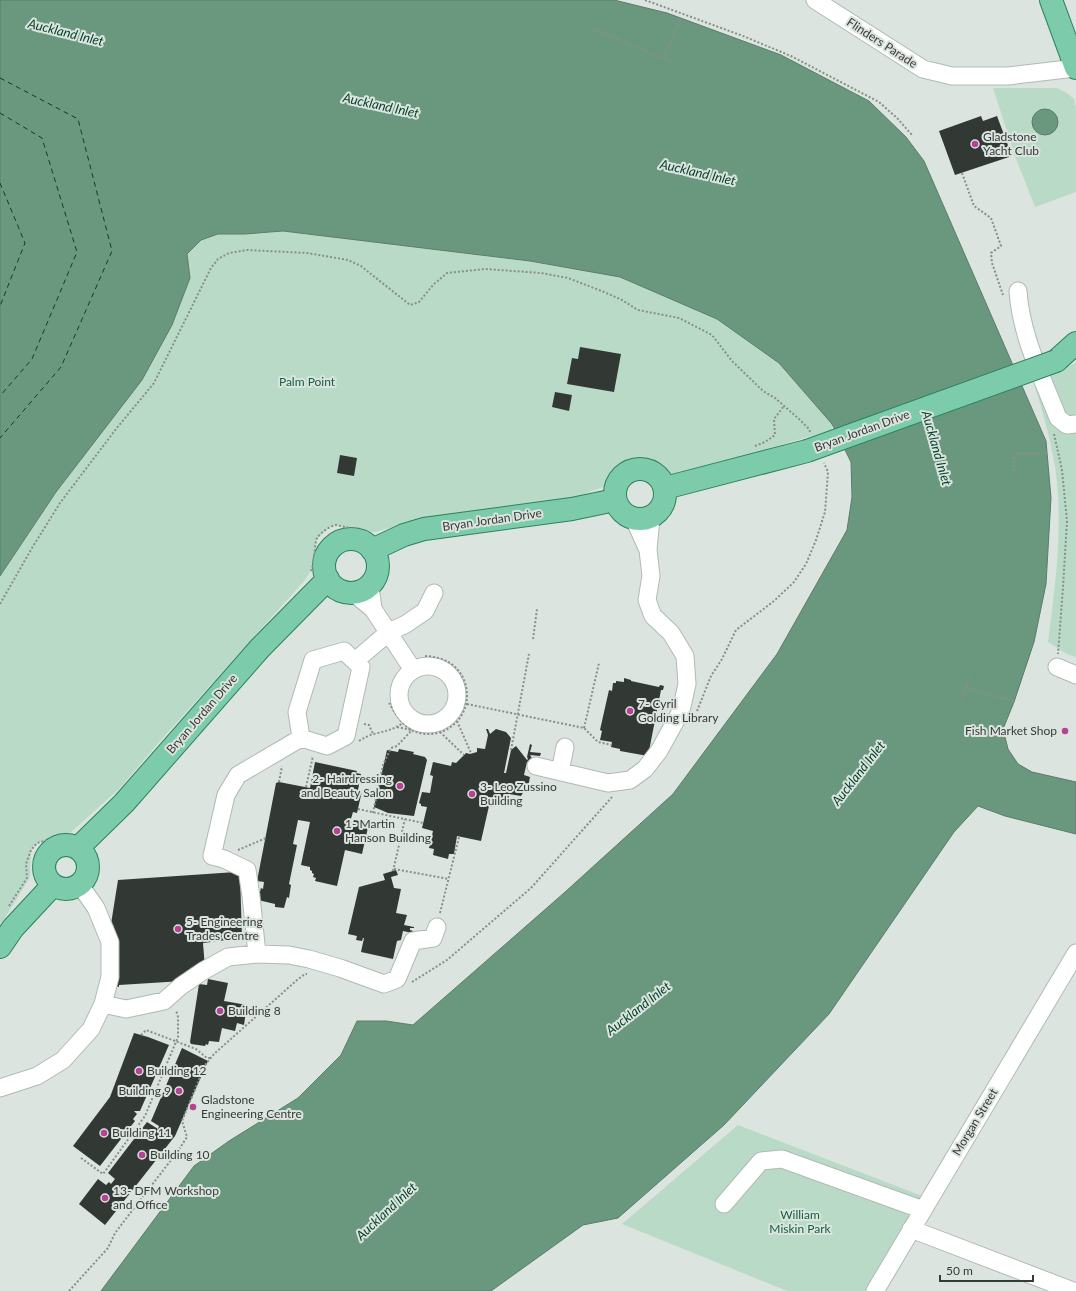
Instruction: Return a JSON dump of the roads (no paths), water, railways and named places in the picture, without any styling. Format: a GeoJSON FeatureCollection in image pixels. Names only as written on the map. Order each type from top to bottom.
{"type":"FeatureCollection","features":[{"type":"Feature","properties":{"kind":"main road"},"geometry":{"type":"LineString","coordinates":[[1051,0],[1076,68]]}},
{"type":"Feature","properties":{"kind":"main road","name":"Bryan Jordan Drive"},"geometry":{"type":"LineString","coordinates":[[1056,361],[1076,343]]}},
{"type":"Feature","properties":{"kind":"main road","name":"Bryan Jordan Drive"},"geometry":{"type":"LineString","coordinates":[[665,488],[813,448],[1056,361],[1076,349]]}},
{"type":"Feature","properties":{"kind":"main road"},"geometry":{"type":"LineString","coordinates":[[638,469],[655,473],[665,488],[666,496],[663,505],[658,512],[642,518],[625,515],[619,509],[615,500],[615,492],[622,476],[630,471],[638,469]]}},
{"type":"Feature","properties":{"kind":"main road","name":"Bryan Jordan Drive"},"geometry":{"type":"LineString","coordinates":[[372,550],[404,535],[424,529],[572,509],[615,500]]}},
{"type":"Feature","properties":{"kind":"main road"},"geometry":{"type":"LineString","coordinates":[[354,539],[366,544],[372,550],[376,558],[377,568],[375,577],[361,589],[342,591],[334,586],[328,579],[324,564],[329,550],[334,544],[342,540],[354,539]]}},
{"type":"Feature","properties":{"kind":"main road","name":"Bryan Jordan Drive"},"geometry":{"type":"LineString","coordinates":[[78,848],[124,803],[260,648],[328,579]]}},
{"type":"Feature","properties":{"kind":"main road"},"geometry":{"type":"LineString","coordinates":[[64,845],[78,848],[84,854],[88,862],[88,870],[85,878],[80,885],[74,888],[66,889],[53,885],[48,880],[45,873],[44,865],[46,857],[57,847],[64,845]]}},
{"type":"Feature","properties":{"kind":"main road"},"geometry":{"type":"LineString","coordinates":[[0,947],[7,927],[53,885]]}},
{"type":"Feature","properties":{"kind":"street","name":"Flinders Parade"},"geometry":{"type":"LineString","coordinates":[[815,0],[923,69],[952,76],[1008,76],[1076,68]]}},
{"type":"Feature","properties":{"kind":"street"},"geometry":{"type":"LineString","coordinates":[[1011,294],[1019,308],[1026,338],[1058,418],[1067,425],[1076,424]]}},
{"type":"Feature","properties":{"kind":"street"},"geometry":{"type":"LineString","coordinates":[[536,766],[608,783],[630,780],[645,769],[659,751],[681,711],[687,684],[685,656],[672,633],[653,616],[647,600],[651,576],[642,518]]}},
{"type":"Feature","properties":{"kind":"street"},"geometry":{"type":"LineString","coordinates":[[361,589],[413,670]]}},
{"type":"Feature","properties":{"kind":"street"},"geometry":{"type":"LineString","coordinates":[[354,661],[389,632],[406,624],[425,611],[434,593]]}},
{"type":"Feature","properties":{"kind":"street"},"geometry":{"type":"LineString","coordinates":[[257,954],[247,870],[228,860],[212,856],[226,795],[238,775],[301,738],[328,746],[346,736],[362,667],[344,651],[313,660],[298,712],[301,738]]}},
{"type":"Feature","properties":{"kind":"street"},"geometry":{"type":"LineString","coordinates":[[1057,667],[1076,675]]}},
{"type":"Feature","properties":{"kind":"street"},"geometry":{"type":"LineString","coordinates":[[560,772],[565,747]]}},
{"type":"Feature","properties":{"kind":"street"},"geometry":{"type":"LineString","coordinates":[[0,1088],[37,1076],[63,1060],[91,1029],[103,1004],[110,977],[110,942],[96,908],[80,885]]}},
{"type":"Feature","properties":{"kind":"street"},"geometry":{"type":"LineString","coordinates":[[103,1004],[126,1009],[164,1001],[203,971],[228,957],[257,954],[290,955],[309,959],[340,968],[384,984],[397,979],[413,941],[433,938],[437,926]]}},
{"type":"Feature","properties":{"kind":"street","name":"Morgan Street"},"geometry":{"type":"LineString","coordinates":[[874,1291],[1076,953]]}},
{"type":"Feature","properties":{"kind":"street"},"geometry":{"type":"LineString","coordinates":[[724,1204],[761,1161],[782,1159],[923,1210]]}},
{"type":"Feature","properties":{"kind":"street"},"geometry":{"type":"LineString","coordinates":[[911,1229],[1073,1291]]}},
{"type":"Feature","properties":{"kind":"water","name":"Auckland Inlet"},"geometry":{"type":"Polygon","coordinates":[[[0,0],[614,0],[667,13],[781,55],[869,101],[906,137],[924,161],[1046,441],[1051,498],[1046,584],[1034,642],[1014,702],[1003,729],[1008,749],[1018,764],[1032,772],[1076,782],[1076,834],[1005,816],[978,806],[954,832],[829,1014],[724,1125],[618,1218],[583,1225],[491,1291],[101,1291],[194,1166],[229,1141],[298,1098],[341,1055],[357,1021],[386,1021],[413,1025],[564,893],[673,794],[777,654],[847,530],[852,497],[851,462],[832,424],[779,363],[717,319],[620,277],[530,261],[283,231],[245,234],[218,234],[201,240],[187,254],[190,278],[172,325],[142,380],[56,492],[0,576],[0,0]]]}},
{"type":"Feature","properties":{"kind":"water"},"geometry":{"type":"Polygon","coordinates":[[[1045,109],[1054,113],[1058,122],[1054,131],[1045,135],[1036,131],[1032,122],[1036,113],[1045,109]]]}},
{"type":"Feature","properties":{"kind":"place","name":"Gladstone Yacht Club"},"geometry":{"type":"Point","coordinates":[975,144]}},
{"type":"Feature","properties":{"kind":"place","name":"7- Cyril Golding Library"},"geometry":{"type":"Point","coordinates":[630,711]}},
{"type":"Feature","properties":{"kind":"place","name":"Fish Market Shop"},"geometry":{"type":"Point","coordinates":[1065,731]}},
{"type":"Feature","properties":{"kind":"place","name":"2- Hairdressing and Beauty Salon"},"geometry":{"type":"Point","coordinates":[400,786]}},
{"type":"Feature","properties":{"kind":"place","name":"3- Leo Zussino Building"},"geometry":{"type":"Point","coordinates":[472,794]}},
{"type":"Feature","properties":{"kind":"place","name":"1- Martin Hanson Building"},"geometry":{"type":"Point","coordinates":[337,831]}},
{"type":"Feature","properties":{"kind":"place","name":"5- Engineering Trades Centre"},"geometry":{"type":"Point","coordinates":[178,929]}},
{"type":"Feature","properties":{"kind":"place","name":"Building 8"},"geometry":{"type":"Point","coordinates":[220,1011]}},
{"type":"Feature","properties":{"kind":"place","name":"Building 12"},"geometry":{"type":"Point","coordinates":[139,1071]}},
{"type":"Feature","properties":{"kind":"place","name":"Building 9"},"geometry":{"type":"Point","coordinates":[179,1091]}},
{"type":"Feature","properties":{"kind":"place","name":"Gladstone Engineering Centre"},"geometry":{"type":"Point","coordinates":[193,1107]}},
{"type":"Feature","properties":{"kind":"place","name":"Building 11"},"geometry":{"type":"Point","coordinates":[104,1133]}},
{"type":"Feature","properties":{"kind":"place","name":"Building 10"},"geometry":{"type":"Point","coordinates":[142,1155]}},
{"type":"Feature","properties":{"kind":"place","name":"13- DFM Workshop and Office"},"geometry":{"type":"Point","coordinates":[105,1198]}},
{"type":"Feature","properties":{"kind":"park label","name":"Palm Point"},"geometry":{"type":"Point","coordinates":[307,382]}},
{"type":"Feature","properties":{"kind":"park label","name":"William Miskin Park"},"geometry":{"type":"Point","coordinates":[800,1222]}}]}
